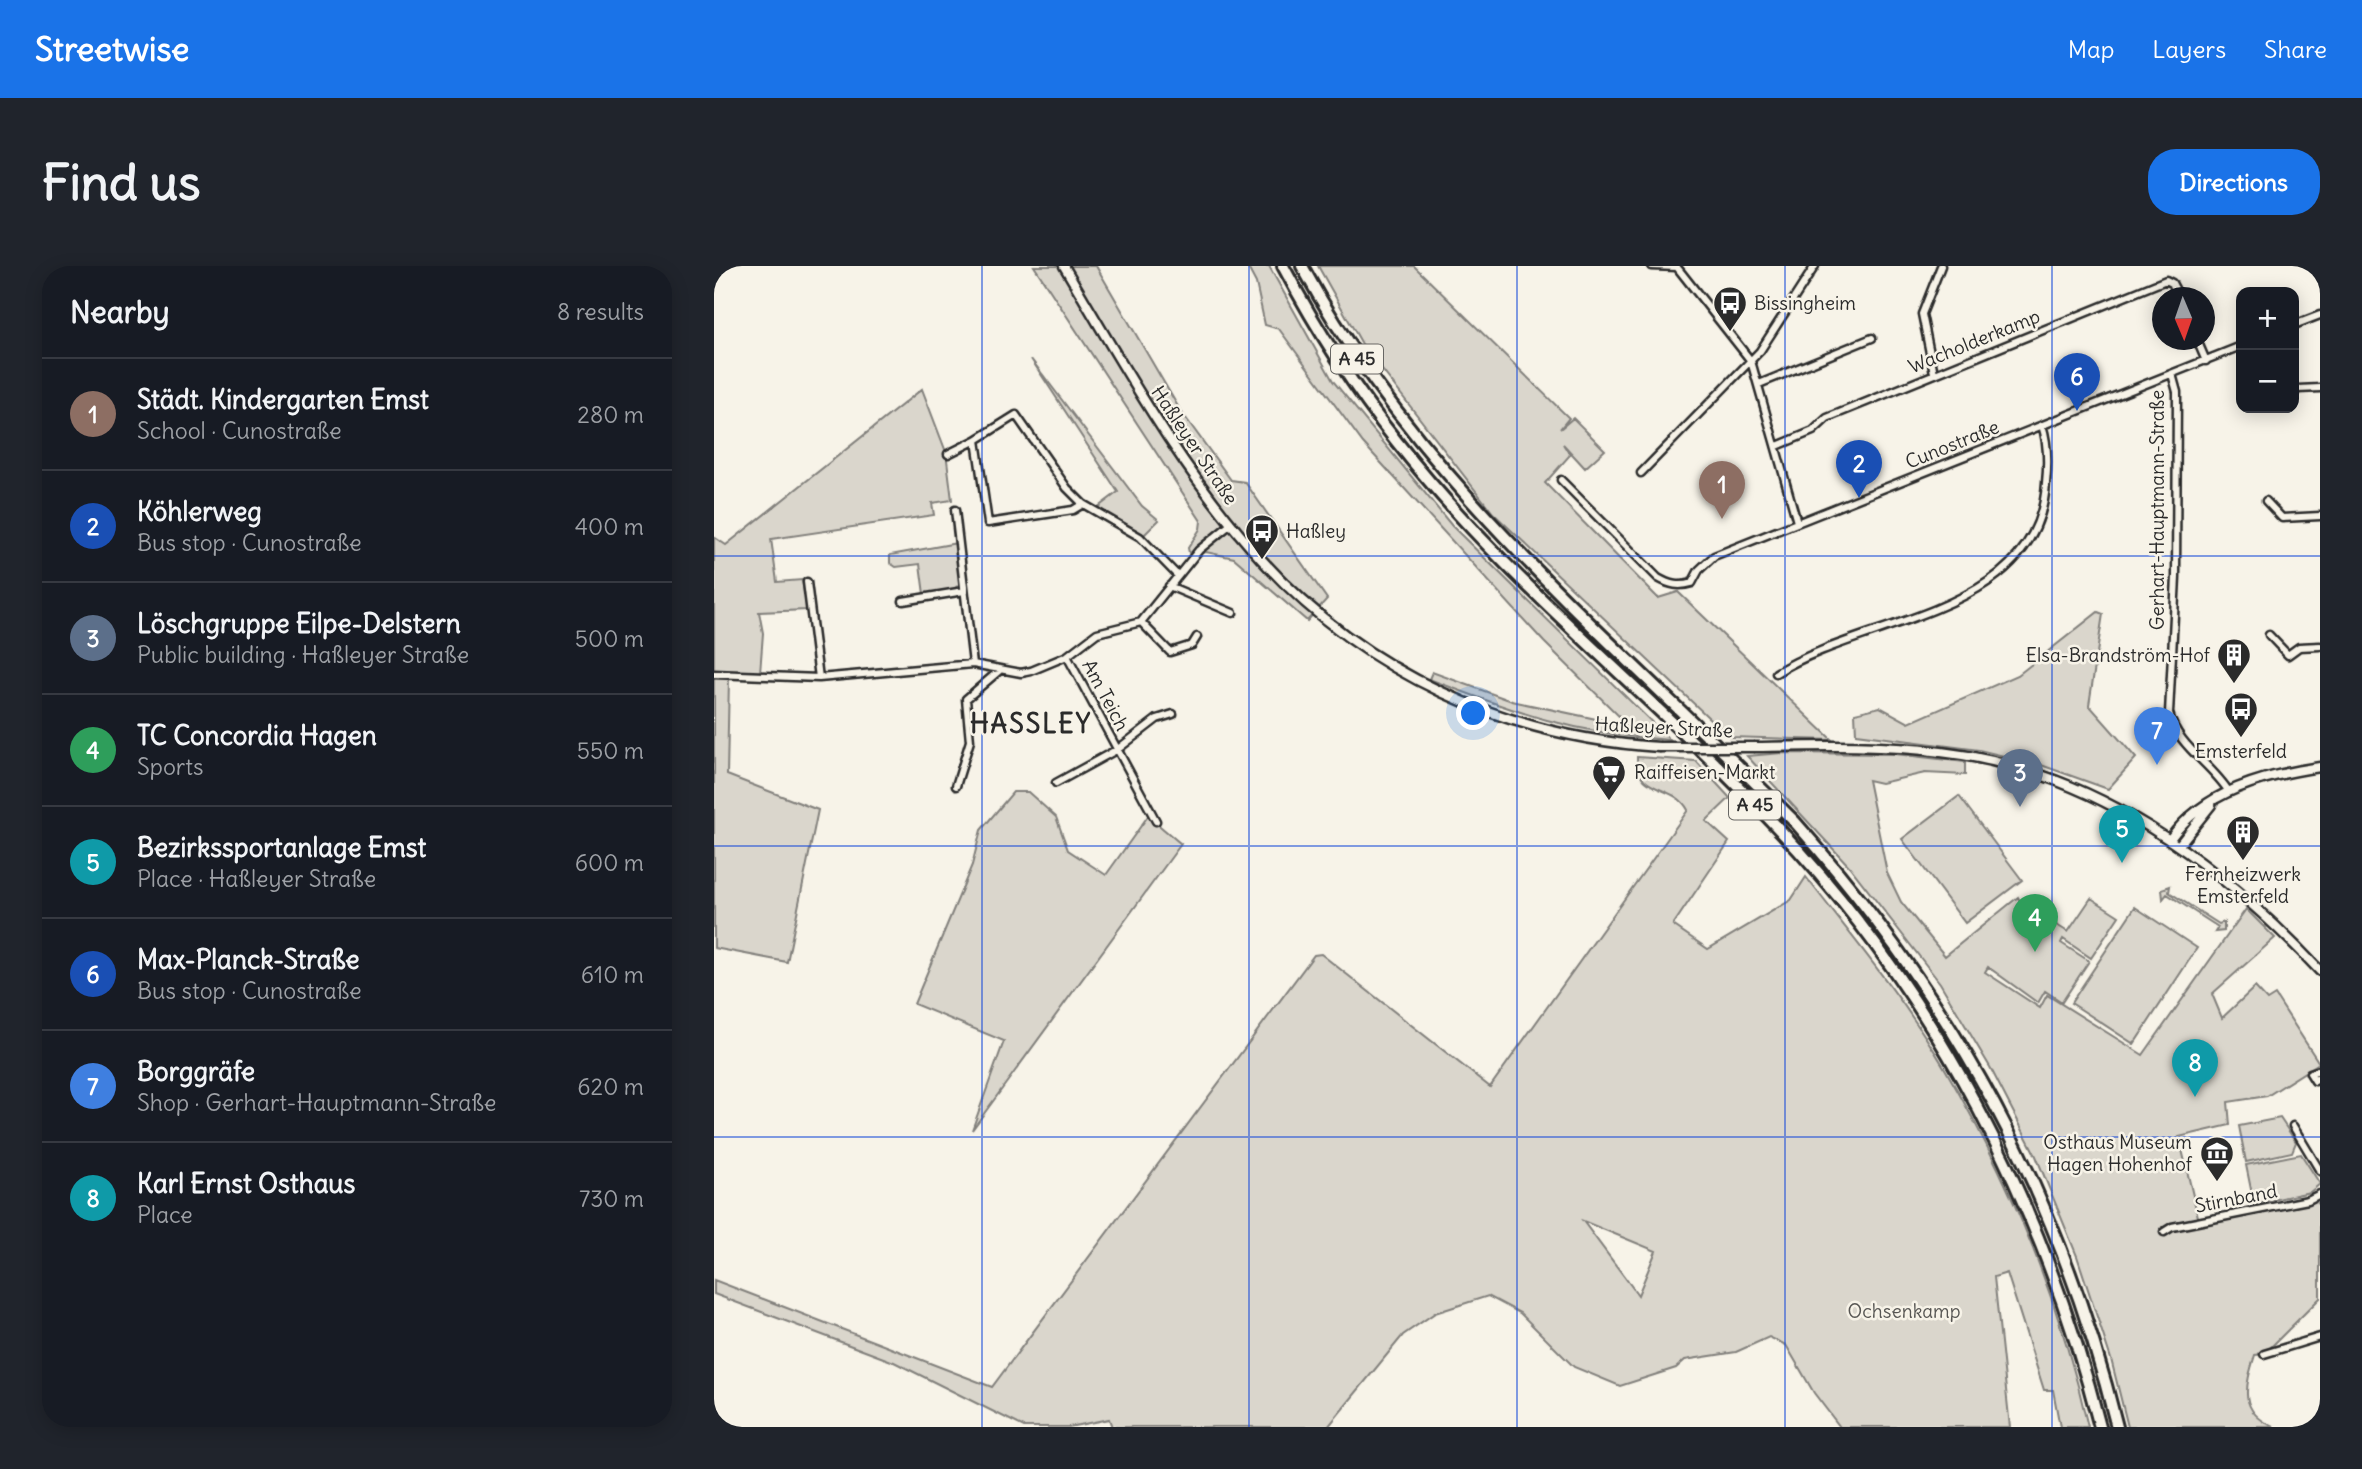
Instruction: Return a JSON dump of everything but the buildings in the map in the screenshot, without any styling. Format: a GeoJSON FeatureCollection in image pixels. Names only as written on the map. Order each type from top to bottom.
{"type":"FeatureCollection","features":[{"type":"Feature","properties":{"kind":"highway","name":"A 45"},"geometry":{"type":"LineString","coordinates":[[1283,266],[1334,356],[1399,445],[1477,533],[1778,827],[1853,916],[1925,1014],[1983,1115],[2047,1254],[2100,1427]]}},
{"type":"Feature","properties":{"kind":"highway","name":"A 45"},"geometry":{"type":"LineString","coordinates":[[1302,266],[1348,346],[1421,446],[1489,521],[1795,822],[1841,873],[1916,971],[1988,1088],[2034,1181],[2062,1247],[2088,1320],[2117,1427]]}},
{"type":"Feature","properties":{"kind":"main road","name":"Haßleyer Straße"},"geometry":{"type":"LineString","coordinates":[[1064,266],[1164,431],[1231,524],[1262,561],[1311,607],[1376,656],[1425,686],[1490,714],[1546,731],[1596,741],[1660,747],[1860,746],[1942,752],[2029,770],[2098,798],[2179,845],[2248,900],[2320,971]]}},
{"type":"Feature","properties":{"kind":"main road"},"geometry":{"type":"LineString","coordinates":[[2170,839],[2184,821],[2229,792],[2272,775],[2320,767]]}},
{"type":"Feature","properties":{"kind":"main road"},"geometry":{"type":"LineString","coordinates":[[2179,845],[2213,803]]}},
{"type":"Feature","properties":{"kind":"street"},"geometry":{"type":"LineString","coordinates":[[1652,266],[1677,266],[1751,361],[1797,522]]}},
{"type":"Feature","properties":{"kind":"street"},"geometry":{"type":"LineString","coordinates":[[1641,473],[1772,337],[1815,266]]}},
{"type":"Feature","properties":{"kind":"street"},"geometry":{"type":"LineString","coordinates":[[1934,373],[1922,314],[1941,266]]}},
{"type":"Feature","properties":{"kind":"street","name":"Wacholderkamp"},"geometry":{"type":"LineString","coordinates":[[1777,446],[1812,431],[1827,418],[1934,373],[2166,281],[2174,287]]}},
{"type":"Feature","properties":{"kind":"street"},"geometry":{"type":"LineString","coordinates":[[2299,323],[2320,315]]}},
{"type":"Feature","properties":{"kind":"street"},"geometry":{"type":"LineString","coordinates":[[1759,384],[1872,338]]}},
{"type":"Feature","properties":{"kind":"street","name":"Cunostraße"},"geometry":{"type":"LineString","coordinates":[[1561,480],[1658,578],[1669,584],[1692,583],[1699,570],[1714,556],[2236,348]]}},
{"type":"Feature","properties":{"kind":"street"},"geometry":{"type":"LineString","coordinates":[[2201,350],[2206,361]]}},
{"type":"Feature","properties":{"kind":"street","name":"Gerhart-Hauptmann-Straße"},"geometry":{"type":"LineString","coordinates":[[2172,374],[2177,392],[2176,577],[2168,702],[2171,723],[2177,734],[2229,792]]}},
{"type":"Feature","properties":{"kind":"street"},"geometry":{"type":"LineString","coordinates":[[2299,390],[2320,388]]}},
{"type":"Feature","properties":{"kind":"street"},"geometry":{"type":"LineString","coordinates":[[948,454],[1016,415],[1067,488],[1083,503],[1140,537],[1177,575]]}},
{"type":"Feature","properties":{"kind":"street"},"geometry":{"type":"LineString","coordinates":[[1776,673],[1968,593],[2002,573],[2027,546],[2044,506],[2047,454],[2042,425]]}},
{"type":"Feature","properties":{"kind":"street"},"geometry":{"type":"LineString","coordinates":[[976,440],[988,523],[1073,510],[1083,503]]}},
{"type":"Feature","properties":{"kind":"street"},"geometry":{"type":"LineString","coordinates":[[2266,501],[2283,518],[2320,516]]}},
{"type":"Feature","properties":{"kind":"street"},"geometry":{"type":"LineString","coordinates":[[955,510],[973,664]]}},
{"type":"Feature","properties":{"kind":"street"},"geometry":{"type":"LineString","coordinates":[[714,674],[819,678],[973,664],[1000,670],[1031,671],[1067,656],[1097,633],[1141,622],[1199,550],[1231,524]]}},
{"type":"Feature","properties":{"kind":"street"},"geometry":{"type":"LineString","coordinates":[[807,582],[819,678]]}},
{"type":"Feature","properties":{"kind":"street"},"geometry":{"type":"LineString","coordinates":[[1169,586],[1233,613]]}},
{"type":"Feature","properties":{"kind":"street"},"geometry":{"type":"LineString","coordinates":[[903,601],[964,591]]}},
{"type":"Feature","properties":{"kind":"street"},"geometry":{"type":"LineString","coordinates":[[1141,622],[1170,652],[1192,645],[1197,637]]}},
{"type":"Feature","properties":{"kind":"street"},"geometry":{"type":"LineString","coordinates":[[2269,635],[2288,654],[2299,647],[2320,646]]}},
{"type":"Feature","properties":{"kind":"street","name":"Am Teich"},"geometry":{"type":"LineString","coordinates":[[1067,656],[1156,821]]}},
{"type":"Feature","properties":{"kind":"street"},"geometry":{"type":"LineString","coordinates":[[956,786],[970,741],[966,699],[1000,670]]}},
{"type":"Feature","properties":{"kind":"street","name":"Am Teich"},"geometry":{"type":"LineString","coordinates":[[1056,783],[1118,749],[1157,719],[1173,714]]}},
{"type":"Feature","properties":{"kind":"street"},"geometry":{"type":"LineString","coordinates":[[2320,1070],[2310,1073],[2315,1081],[2320,1077]]}},
{"type":"Feature","properties":{"kind":"street"},"geometry":{"type":"LineString","coordinates":[[2293,1126],[2320,1171]]}},
{"type":"Feature","properties":{"kind":"street","name":"Stirnband"},"geometry":{"type":"LineString","coordinates":[[2164,1233],[2172,1227],[2319,1198]]}},
{"type":"Feature","properties":{"kind":"street"},"geometry":{"type":"LineString","coordinates":[[2264,1354],[2320,1337]]}},
{"type":"Feature","properties":{"kind":"green space"},"geometry":{"type":"Polygon","coordinates":[[[1034,266],[1096,266],[1180,410],[1231,480],[1245,482],[1327,599],[1307,621],[1234,558],[1206,552],[1189,553],[1188,548],[1200,529],[1201,521],[1034,266]]]}},
{"type":"Feature","properties":{"kind":"green space"},"geometry":{"type":"Polygon","coordinates":[[[1247,266],[1269,266],[1333,381],[1452,526],[1670,740],[1605,733],[1547,720],[1429,679],[1432,672],[1512,701],[1629,726],[1544,642],[1363,443],[1279,329],[1265,325],[1256,283],[1247,266]]]}},
{"type":"Feature","properties":{"kind":"green space"},"geometry":{"type":"Polygon","coordinates":[[[1318,266],[1414,266],[1569,418],[1560,429],[1573,418],[1605,450],[1585,468],[1563,444],[1570,455],[1545,483],[1658,598],[1678,592],[1832,740],[1729,737],[1493,513],[1362,344],[1318,266]]]}},
{"type":"Feature","properties":{"kind":"green space"},"geometry":{"type":"Polygon","coordinates":[[[1031,359],[1142,506],[1159,520],[1144,535],[1097,508],[1118,492],[1031,359]]]}},
{"type":"Feature","properties":{"kind":"green space"},"geometry":{"type":"Polygon","coordinates":[[[922,389],[946,452],[952,500],[932,503],[934,515],[771,539],[777,582],[802,580],[807,610],[759,612],[763,633],[760,673],[714,670],[714,537],[726,545],[922,389]]]}},
{"type":"Feature","properties":{"kind":"green space"},"geometry":{"type":"Polygon","coordinates":[[[957,543],[961,583],[954,589],[924,594],[920,564],[896,567],[890,563],[890,555],[957,543]]]}},
{"type":"Feature","properties":{"kind":"green space"},"geometry":{"type":"Polygon","coordinates":[[[2098,612],[2103,614],[2089,705],[2136,758],[2108,789],[2041,765],[1979,750],[1856,734],[1855,713],[1880,707],[1909,723],[2018,675],[2098,612]]]}},
{"type":"Feature","properties":{"kind":"green space"},"geometry":{"type":"Polygon","coordinates":[[[714,677],[729,678],[727,775],[818,810],[787,962],[714,948],[714,677]]]}},
{"type":"Feature","properties":{"kind":"green space"},"geometry":{"type":"Polygon","coordinates":[[[1782,753],[1895,754],[1965,762],[1965,775],[1925,773],[1881,783],[1868,780],[1887,873],[1901,902],[1945,956],[2018,897],[2021,903],[2068,932],[2091,898],[2119,916],[2091,958],[2063,939],[2061,943],[2089,961],[2062,1002],[2045,991],[2038,1003],[1988,967],[1985,972],[2040,1008],[2047,995],[2143,1055],[2246,909],[2275,938],[2212,994],[2222,1018],[2255,987],[2267,1000],[2275,995],[2319,1063],[2267,1096],[2228,1102],[2230,1125],[2179,1137],[2199,1221],[2314,1198],[2320,1206],[2320,1298],[2264,1354],[2255,1355],[2249,1378],[2247,1397],[2254,1414],[2274,1427],[2128,1427],[2111,1359],[2077,1256],[2036,1156],[1990,1067],[1940,983],[1849,866],[1747,756],[1782,753]]]}},
{"type":"Feature","properties":{"kind":"green space","name":"Ochsenkamp"},"geometry":{"type":"Polygon","coordinates":[[[1637,757],[1696,761],[1730,798],[1706,821],[1729,842],[1673,925],[1708,949],[1791,900],[1806,877],[1912,1017],[1968,1109],[2011,1196],[2063,1333],[2088,1427],[2060,1427],[2053,1390],[2044,1390],[2007,1273],[1994,1277],[2010,1427],[1840,1427],[1814,1393],[1786,1345],[1769,1337],[1736,1352],[1685,1360],[1676,1368],[1620,1386],[1574,1367],[1520,1313],[1488,1296],[1435,1313],[1403,1335],[1328,1427],[1112,1427],[1109,1419],[1069,1427],[1024,1427],[894,1362],[714,1294],[714,1280],[992,1387],[1314,955],[1321,954],[1490,1087],[1688,810],[1674,796],[1649,784],[1638,769],[1637,757]],[[1583,1221],[1638,1295],[1656,1251],[1583,1221]]]}},
{"type":"Feature","properties":{"kind":"green space"},"geometry":{"type":"Polygon","coordinates":[[[1013,792],[1028,792],[1056,817],[1068,850],[1106,875],[1148,816],[1181,844],[972,1130],[1004,1041],[914,1004],[972,865],[981,830],[1013,792]]]}},
{"type":"Feature","properties":{"kind":"green space"},"geometry":{"type":"Polygon","coordinates":[[[1959,796],[2022,880],[1965,923],[1902,839],[1959,796]]]}},
{"type":"Feature","properties":{"kind":"green space"},"geometry":{"type":"Polygon","coordinates":[[[2170,886],[2169,892],[2219,924],[2224,922],[2224,931],[2215,932],[2218,927],[2167,894],[2163,899],[2162,889],[2170,886]]]}},
{"type":"Feature","properties":{"kind":"green space"},"geometry":{"type":"Polygon","coordinates":[[[2135,907],[2197,948],[2134,1044],[2071,1003],[2135,907]]]}},
{"type":"Feature","properties":{"kind":"green space"},"geometry":{"type":"Polygon","coordinates":[[[2280,1118],[2296,1142],[2292,1152],[2246,1162],[2239,1126],[2280,1118]]]}},
{"type":"Feature","properties":{"kind":"green space"},"geometry":{"type":"Polygon","coordinates":[[[2301,1154],[2320,1184],[2310,1192],[2254,1204],[2246,1165],[2301,1154]]]}},
{"type":"Feature","properties":{"kind":"place","name":"Bissingheim"},"geometry":{"type":"Point","coordinates":[1730,333]}},
{"type":"Feature","properties":{"kind":"place","name":"Max-Planck-Straße"},"geometry":{"type":"Point","coordinates":[2077,411]}},
{"type":"Feature","properties":{"kind":"place","name":"Köhlerweg"},"geometry":{"type":"Point","coordinates":[1859,498]}},
{"type":"Feature","properties":{"kind":"place","name":"Städt. Kindergarten Emst"},"geometry":{"type":"Point","coordinates":[1722,519]}},
{"type":"Feature","properties":{"kind":"place","name":"Haßley"},"geometry":{"type":"Point","coordinates":[1262,561]}},
{"type":"Feature","properties":{"kind":"place","name":"Elsa-Brandström-Hof"},"geometry":{"type":"Point","coordinates":[2234,685]}},
{"type":"Feature","properties":{"kind":"place","name":"Emsterfeld"},"geometry":{"type":"Point","coordinates":[2241,739]}},
{"type":"Feature","properties":{"kind":"place","name":"Borggräfe"},"geometry":{"type":"Point","coordinates":[2157,765]}},
{"type":"Feature","properties":{"kind":"place","name":"Raiffeisen-Markt"},"geometry":{"type":"Point","coordinates":[1609,802]}},
{"type":"Feature","properties":{"kind":"place","name":"Löschgruppe Eilpe-Delstern"},"geometry":{"type":"Point","coordinates":[2020,807]}},
{"type":"Feature","properties":{"kind":"place","name":"Fernheizwerk Emsterfeld"},"geometry":{"type":"Point","coordinates":[2243,862]}},
{"type":"Feature","properties":{"kind":"place","name":"Bezirkssportanlage Emst"},"geometry":{"type":"Point","coordinates":[2122,863]}},
{"type":"Feature","properties":{"kind":"place","name":"TC Concordia Hagen"},"geometry":{"type":"Point","coordinates":[2035,952]}},
{"type":"Feature","properties":{"kind":"place","name":"Karl Ernst Osthaus"},"geometry":{"type":"Point","coordinates":[2195,1097]}},
{"type":"Feature","properties":{"kind":"place","name":"Osthaus Museum Hagen Hohenhof"},"geometry":{"type":"Point","coordinates":[2217,1183]}},
{"type":"Feature","properties":{"kind":"district","name":"HASSLEY"},"geometry":{"type":"Point","coordinates":[1031,724]}}]}
